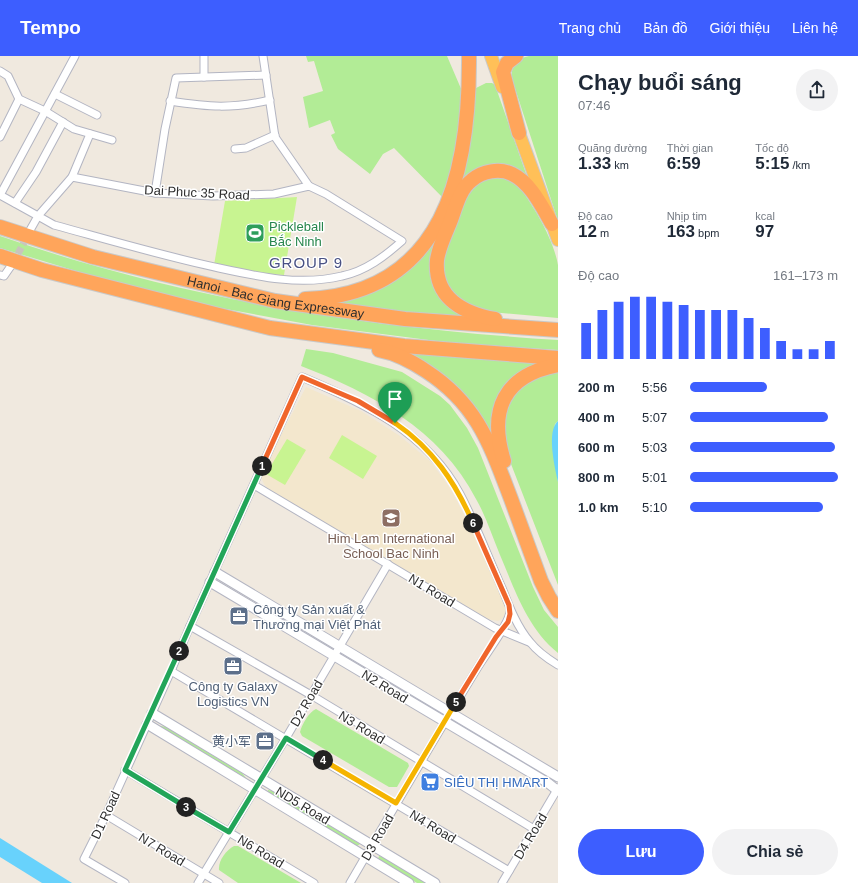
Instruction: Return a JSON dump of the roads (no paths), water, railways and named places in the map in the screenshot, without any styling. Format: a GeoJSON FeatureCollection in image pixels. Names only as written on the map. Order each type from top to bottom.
{"type":"FeatureCollection","features":[{"type":"Feature","properties":{"kind":"highway"},"geometry":{"type":"LineString","coordinates":[[213,286],[298,299],[332,296],[372,286],[412,260],[436,228],[453,193],[461,159],[468,111],[469,56]]}},
{"type":"Feature","properties":{"kind":"highway"},"geometry":{"type":"LineString","coordinates":[[491,56],[558,240]]}},
{"type":"Feature","properties":{"kind":"highway"},"geometry":{"type":"LineString","coordinates":[[516,56],[507,63],[503,72],[519,133]]}},
{"type":"Feature","properties":{"kind":"highway"},"geometry":{"type":"LineString","coordinates":[[552,224],[535,196],[517,177],[511,173],[499,171],[480,174],[472,179],[460,195],[441,244],[437,262],[440,280],[445,292],[452,301],[464,310],[487,317],[558,330]]}},
{"type":"Feature","properties":{"kind":"highway","name":"Hanoi - Bac Giang Expressway"},"geometry":{"type":"LineString","coordinates":[[0,227],[93,257],[275,301],[405,319],[558,330]]}},
{"type":"Feature","properties":{"kind":"highway","name":"Hanoi - Bac Giang Expressway"},"geometry":{"type":"LineString","coordinates":[[0,256],[42,270],[270,328],[404,346],[558,358]]}},
{"type":"Feature","properties":{"kind":"highway"},"geometry":{"type":"LineString","coordinates":[[224,317],[271,332],[392,353],[415,364],[454,392],[471,412],[486,436],[543,586],[558,611]]}},
{"type":"Feature","properties":{"kind":"highway"},"geometry":{"type":"LineString","coordinates":[[558,365],[535,370],[513,386],[501,407],[498,426],[499,443],[505,462],[551,584],[558,597]]}},
{"type":"Feature","properties":{"kind":"street"},"geometry":{"type":"LineString","coordinates":[[75,56],[0,195],[54,225],[189,262],[277,280],[325,279],[356,272],[383,258],[402,241],[326,194],[309,186],[281,147],[275,135],[263,56]]}},
{"type":"Feature","properties":{"kind":"street"},"geometry":{"type":"LineString","coordinates":[[204,56],[204,77]]}},
{"type":"Feature","properties":{"kind":"street"},"geometry":{"type":"LineString","coordinates":[[0,71],[8,76],[19,99],[45,111],[74,129],[112,140]]}},
{"type":"Feature","properties":{"kind":"street"},"geometry":{"type":"LineString","coordinates":[[155,193],[170,101],[176,78],[266,75]]}},
{"type":"Feature","properties":{"kind":"street"},"geometry":{"type":"LineString","coordinates":[[54,94],[97,115]]}},
{"type":"Feature","properties":{"kind":"street"},"geometry":{"type":"LineString","coordinates":[[0,137],[19,99]]}},
{"type":"Feature","properties":{"kind":"street"},"geometry":{"type":"LineString","coordinates":[[170,101],[224,108],[270,100]]}},
{"type":"Feature","properties":{"kind":"street"},"geometry":{"type":"LineString","coordinates":[[14,203],[36,172],[63,122]]}},
{"type":"Feature","properties":{"kind":"street"},"geometry":{"type":"LineString","coordinates":[[29,232],[38,216],[72,176],[90,134]]}},
{"type":"Feature","properties":{"kind":"street"},"geometry":{"type":"LineString","coordinates":[[235,149],[246,148],[275,135]]}},
{"type":"Feature","properties":{"kind":"street","name":"Dai Phuc 35 Road"},"geometry":{"type":"LineString","coordinates":[[72,176],[155,193],[213,196],[274,194],[309,186]]}},
{"type":"Feature","properties":{"kind":"street"},"geometry":{"type":"LineString","coordinates":[[0,275],[4,276],[13,263]]}},
{"type":"Feature","properties":{"kind":"street","name":"D1 Road"},"geometry":{"type":"LineString","coordinates":[[125,883],[84,859],[152,713],[302,377],[366,405],[406,431],[425,448],[460,492],[509,605]]}},
{"type":"Feature","properties":{"kind":"street","name":"N1 Road"},"geometry":{"type":"LineString","coordinates":[[254,485],[501,631],[530,642]]}},
{"type":"Feature","properties":{"kind":"street","name":"D2 Road"},"geometry":{"type":"LineString","coordinates":[[198,883],[255,791],[388,564]]}},
{"type":"Feature","properties":{"kind":"street","name":"N2 Road"},"geometry":{"type":"LineString","coordinates":[[215,572],[339,646],[444,723],[558,777]]}},
{"type":"Feature","properties":{"kind":"street","name":"N2 Road"},"geometry":{"type":"LineString","coordinates":[[210,582],[334,655],[450,713],[558,790]]}},
{"type":"Feature","properties":{"kind":"street"},"geometry":{"type":"LineString","coordinates":[[509,605],[530,642],[558,665]]}},
{"type":"Feature","properties":{"kind":"street","name":"D3 Road"},"geometry":{"type":"LineString","coordinates":[[350,883],[450,713],[509,618],[509,605]]}},
{"type":"Feature","properties":{"kind":"street"},"geometry":{"type":"LineString","coordinates":[[272,618],[277,609]]}},
{"type":"Feature","properties":{"kind":"street","name":"N3 Road"},"geometry":{"type":"LineString","coordinates":[[190,626],[311,695],[534,830]]}},
{"type":"Feature","properties":{"kind":"street","name":"N4 Road"},"geometry":{"type":"LineString","coordinates":[[171,670],[509,871]]}},
{"type":"Feature","properties":{"kind":"street","name":"ND5 Road"},"geometry":{"type":"LineString","coordinates":[[152,713],[261,780],[435,883]]}},
{"type":"Feature","properties":{"kind":"street","name":"ND5 Road"},"geometry":{"type":"LineString","coordinates":[[147,724],[255,791],[409,883]]}},
{"type":"Feature","properties":{"kind":"street","name":"N6 Road"},"geometry":{"type":"LineString","coordinates":[[125,770],[314,883]]}},
{"type":"Feature","properties":{"kind":"street","name":"D4 Road"},"geometry":{"type":"LineString","coordinates":[[502,883],[558,790]]}},
{"type":"Feature","properties":{"kind":"street","name":"N7 Road"},"geometry":{"type":"LineString","coordinates":[[106,814],[219,883]]}},
{"type":"Feature","properties":{"kind":"water"},"geometry":{"type":"Polygon","coordinates":[[[558,421],[558,482],[552,450],[552,441],[554,426],[558,421]]]}},
{"type":"Feature","properties":{"kind":"water"},"geometry":{"type":"Polygon","coordinates":[[[0,838],[72,883],[42,883],[0,857],[0,838]]]}},
{"type":"Feature","properties":{"kind":"tunnel"},"geometry":{"type":"LineString","coordinates":[[13,263],[28,235]]}},
{"type":"Feature","properties":{"kind":"place","name":"Pickleball Bắc Ninh"},"geometry":{"type":"Point","coordinates":[255,233]}},
{"type":"Feature","properties":{"kind":"place","name":"Him Lam International School Bac Ninh"},"geometry":{"type":"Point","coordinates":[391,518]}},
{"type":"Feature","properties":{"kind":"place","name":"Công ty Sản xuất & Thương mại Việt Phát"},"geometry":{"type":"Point","coordinates":[239,616]}},
{"type":"Feature","properties":{"kind":"place","name":"Công ty Galaxy Logistics VN"},"geometry":{"type":"Point","coordinates":[233,666]}},
{"type":"Feature","properties":{"kind":"place","name":"黄小军"},"geometry":{"type":"Point","coordinates":[265,741]}},
{"type":"Feature","properties":{"kind":"place","name":"SIÊU THỊ HMART"},"geometry":{"type":"Point","coordinates":[430,782]}},
{"type":"Feature","properties":{"kind":"district","name":"GROUP 9"},"geometry":{"type":"Point","coordinates":[306,263]}}]}
